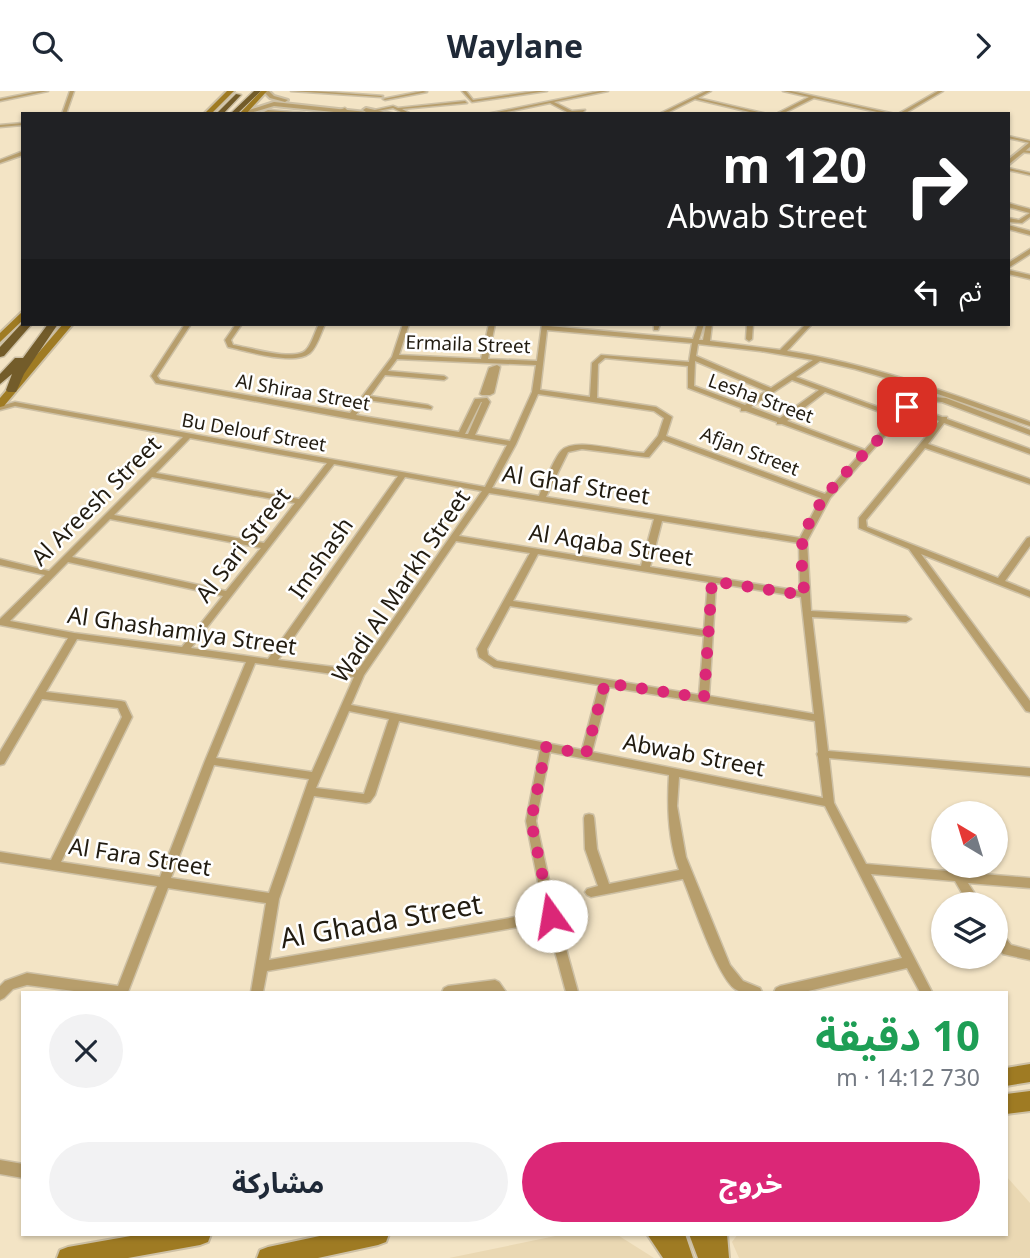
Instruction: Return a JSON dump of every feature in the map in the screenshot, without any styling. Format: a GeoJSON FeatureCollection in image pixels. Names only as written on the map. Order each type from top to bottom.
{"type":"FeatureCollection","features":[{"type":"Feature","properties":{"kind":"highway"},"geometry":{"type":"LineString","coordinates":[[221,112],[242,91]]}},
{"type":"Feature","properties":{"kind":"highway"},"geometry":{"type":"LineString","coordinates":[[235,112],[258,91]]}},
{"type":"Feature","properties":{"kind":"highway"},"geometry":{"type":"LineString","coordinates":[[0,355],[21,321]]}},
{"type":"Feature","properties":{"kind":"highway"},"geometry":{"type":"LineString","coordinates":[[0,381],[49,326]]}},
{"type":"Feature","properties":{"kind":"highway"},"geometry":{"type":"LineString","coordinates":[[7,401],[18,374],[50,326]]}},
{"type":"Feature","properties":{"kind":"main road"},"geometry":{"type":"LineString","coordinates":[[209,112],[231,91]]}},
{"type":"Feature","properties":{"kind":"main road"},"geometry":{"type":"LineString","coordinates":[[243,112],[265,91]]}},
{"type":"Feature","properties":{"kind":"main road"},"geometry":{"type":"LineString","coordinates":[[0,339],[21,320]]}},
{"type":"Feature","properties":{"kind":"main road"},"geometry":{"type":"LineString","coordinates":[[7,401],[66,326]]}},
{"type":"Feature","properties":{"kind":"main road"},"geometry":{"type":"LineString","coordinates":[[1008,1077],[1030,1073]]}},
{"type":"Feature","properties":{"kind":"main road"},"geometry":{"type":"LineString","coordinates":[[68,1258],[189,1236]]}},
{"type":"Feature","properties":{"kind":"main road"},"geometry":{"type":"LineString","coordinates":[[268,1258],[369,1236]]}},
{"type":"Feature","properties":{"kind":"main road"},"geometry":{"type":"LineString","coordinates":[[660,1236],[679,1258]]}},
{"type":"Feature","properties":{"kind":"main road"},"geometry":{"type":"LineString","coordinates":[[674,1236],[679,1258]]}},
{"type":"Feature","properties":{"kind":"main road"},"geometry":{"type":"LineString","coordinates":[[702,1236],[709,1258]]}},
{"type":"Feature","properties":{"kind":"main road"},"geometry":{"type":"LineString","coordinates":[[716,1236],[718,1258]]}},
{"type":"Feature","properties":{"kind":"street"},"geometry":{"type":"LineString","coordinates":[[0,100],[46,91]]}},
{"type":"Feature","properties":{"kind":"street"},"geometry":{"type":"LineString","coordinates":[[65,112],[72,91]]}},
{"type":"Feature","properties":{"kind":"street"},"geometry":{"type":"LineString","coordinates":[[265,91],[272,97],[298,103],[373,112],[416,105],[465,102]]}},
{"type":"Feature","properties":{"kind":"street"},"geometry":{"type":"LineString","coordinates":[[293,91],[383,98],[425,92]]}},
{"type":"Feature","properties":{"kind":"street"},"geometry":{"type":"LineString","coordinates":[[371,91],[383,98],[391,111]]}},
{"type":"Feature","properties":{"kind":"street"},"geometry":{"type":"LineString","coordinates":[[464,91],[472,101],[545,91]]}},
{"type":"Feature","properties":{"kind":"street"},"geometry":{"type":"LineString","coordinates":[[500,112],[606,91]]}},
{"type":"Feature","properties":{"kind":"street"},"geometry":{"type":"LineString","coordinates":[[665,112],[709,91]]}},
{"type":"Feature","properties":{"kind":"street"},"geometry":{"type":"LineString","coordinates":[[785,91],[884,112]]}},
{"type":"Feature","properties":{"kind":"street"},"geometry":{"type":"LineString","coordinates":[[903,112],[940,91]]}},
{"type":"Feature","properties":{"kind":"street"},"geometry":{"type":"LineString","coordinates":[[434,105],[438,100],[449,96]]}},
{"type":"Feature","properties":{"kind":"street"},"geometry":{"type":"LineString","coordinates":[[782,112],[814,97]]}},
{"type":"Feature","properties":{"kind":"street"},"geometry":{"type":"LineString","coordinates":[[694,98],[756,112]]}},
{"type":"Feature","properties":{"kind":"street"},"geometry":{"type":"LineString","coordinates":[[298,103],[262,101],[373,112]]}},
{"type":"Feature","properties":{"kind":"street"},"geometry":{"type":"LineString","coordinates":[[246,112],[274,104],[298,103]]}},
{"type":"Feature","properties":{"kind":"street"},"geometry":{"type":"LineString","coordinates":[[551,103],[571,112],[583,111]]}},
{"type":"Feature","properties":{"kind":"street"},"geometry":{"type":"LineString","coordinates":[[324,107],[328,112]]}},
{"type":"Feature","properties":{"kind":"street"},"geometry":{"type":"LineString","coordinates":[[852,112],[860,107]]}},
{"type":"Feature","properties":{"kind":"street"},"geometry":{"type":"LineString","coordinates":[[400,108],[406,112]]}},
{"type":"Feature","properties":{"kind":"street"},"geometry":{"type":"LineString","coordinates":[[335,112],[345,109]]}},
{"type":"Feature","properties":{"kind":"street"},"geometry":{"type":"LineString","coordinates":[[0,126],[21,124]]}},
{"type":"Feature","properties":{"kind":"street"},"geometry":{"type":"LineString","coordinates":[[1010,138],[1030,143],[1026,151],[1010,162]]}},
{"type":"Feature","properties":{"kind":"street"},"geometry":{"type":"LineString","coordinates":[[0,162],[21,154]]}},
{"type":"Feature","properties":{"kind":"street"},"geometry":{"type":"LineString","coordinates":[[1010,169],[1030,174]]}},
{"type":"Feature","properties":{"kind":"street"},"geometry":{"type":"LineString","coordinates":[[1010,206],[1030,213],[1020,222],[1010,220]]}},
{"type":"Feature","properties":{"kind":"street"},"geometry":{"type":"LineString","coordinates":[[1010,228],[1030,233]]}},
{"type":"Feature","properties":{"kind":"street"},"geometry":{"type":"LineString","coordinates":[[1010,265],[1030,251]]}},
{"type":"Feature","properties":{"kind":"street"},"geometry":{"type":"LineString","coordinates":[[1010,274],[1030,278]]}},
{"type":"Feature","properties":{"kind":"street","name":"Al Shiraa Street"},"geometry":{"type":"LineString","coordinates":[[187,326],[155,376],[158,382],[512,445]]}},
{"type":"Feature","properties":{"kind":"street"},"geometry":{"type":"LineString","coordinates":[[238,326],[228,340],[230,346],[294,357],[309,351],[320,326]]}},
{"type":"Feature","properties":{"kind":"street"},"geometry":{"type":"LineString","coordinates":[[351,417],[395,357],[405,326]]}},
{"type":"Feature","properties":{"kind":"street"},"geometry":{"type":"LineString","coordinates":[[484,361],[492,326]]}},
{"type":"Feature","properties":{"kind":"street"},"geometry":{"type":"LineString","coordinates":[[545,326],[781,352],[818,359],[925,387],[1030,423]]}},
{"type":"Feature","properties":{"kind":"street","name":"Wadi Al Markh Street"},"geometry":{"type":"LineString","coordinates":[[257,991],[272,899],[315,776],[360,674],[487,490],[512,445],[536,392],[545,326]]}},
{"type":"Feature","properties":{"kind":"street","name":"Lesha Street"},"geometry":{"type":"LineString","coordinates":[[701,326],[691,361],[690,387],[867,453]]}},
{"type":"Feature","properties":{"kind":"street"},"geometry":{"type":"LineString","coordinates":[[706,343],[709,326]]}},
{"type":"Feature","properties":{"kind":"street"},"geometry":{"type":"LineString","coordinates":[[749,339],[750,326]]}},
{"type":"Feature","properties":{"kind":"street"},"geometry":{"type":"LineString","coordinates":[[781,352],[807,326]]}},
{"type":"Feature","properties":{"kind":"street"},"geometry":{"type":"LineString","coordinates":[[593,399],[596,363],[603,356],[691,361],[772,391]]}},
{"type":"Feature","properties":{"kind":"street","name":"Ermaila Street"},"geometry":{"type":"LineString","coordinates":[[395,357],[484,361],[495,368],[540,363]]}},
{"type":"Feature","properties":{"kind":"street"},"geometry":{"type":"LineString","coordinates":[[744,409],[818,359]]}},
{"type":"Feature","properties":{"kind":"street"},"geometry":{"type":"LineString","coordinates":[[489,385],[495,368]]}},
{"type":"Feature","properties":{"kind":"street"},"geometry":{"type":"LineString","coordinates":[[385,373],[444,378]]}},
{"type":"Feature","properties":{"kind":"street"},"geometry":{"type":"LineString","coordinates":[[791,377],[822,390],[942,422],[1030,452]]}},
{"type":"Feature","properties":{"kind":"street"},"geometry":{"type":"LineString","coordinates":[[925,387],[826,497],[803,541],[804,595],[829,803],[926,991]]}},
{"type":"Feature","properties":{"kind":"street"},"geometry":{"type":"LineString","coordinates":[[780,422],[822,390]]}},
{"type":"Feature","properties":{"kind":"street"},"geometry":{"type":"LineString","coordinates":[[536,392],[656,409],[668,418],[662,437],[646,455],[636,456],[589,447],[569,448],[541,499]]}},
{"type":"Feature","properties":{"kind":"street"},"geometry":{"type":"LineString","coordinates":[[366,398],[428,407]]}},
{"type":"Feature","properties":{"kind":"street"},"geometry":{"type":"LineString","coordinates":[[916,398],[943,400],[1030,433]]}},
{"type":"Feature","properties":{"kind":"street","name":"Bu Delouf Street"},"geometry":{"type":"LineString","coordinates":[[7,401],[487,490]]}},
{"type":"Feature","properties":{"kind":"street"},"geometry":{"type":"LineString","coordinates":[[461,435],[478,410],[478,422],[470,437]]}},
{"type":"Feature","properties":{"kind":"street"},"geometry":{"type":"LineString","coordinates":[[468,421],[478,422]]}},
{"type":"Feature","properties":{"kind":"street"},"geometry":{"type":"LineString","coordinates":[[942,422],[861,524],[868,532],[1030,594]]}},
{"type":"Feature","properties":{"kind":"street","name":"Al Areesh Street"},"geometry":{"type":"LineString","coordinates":[[1,622],[188,436]]}},
{"type":"Feature","properties":{"kind":"street","name":"Afjan Street"},"geometry":{"type":"LineString","coordinates":[[662,437],[826,497]]}},
{"type":"Feature","properties":{"kind":"street"},"geometry":{"type":"LineString","coordinates":[[924,445],[1030,482]]}},
{"type":"Feature","properties":{"kind":"street","name":"Al Sari Street"},"geometry":{"type":"LineString","coordinates":[[184,651],[332,462]]}},
{"type":"Feature","properties":{"kind":"street"},"geometry":{"type":"LineString","coordinates":[[150,474],[301,502]]}},
{"type":"Feature","properties":{"kind":"street","name":"Imshash"},"geometry":{"type":"LineString","coordinates":[[271,662],[403,475]]}},
{"type":"Feature","properties":{"kind":"street","name":"Al Ghaf Street"},"geometry":{"type":"LineString","coordinates":[[487,490],[803,541]]}},
{"type":"Feature","properties":{"kind":"street"},"geometry":{"type":"LineString","coordinates":[[110,516],[266,546]]}},
{"type":"Feature","properties":{"kind":"street","name":"Al Ghaf Street"},"geometry":{"type":"LineString","coordinates":[[645,568],[659,519]]}},
{"type":"Feature","properties":{"kind":"street","name":"Al Aqaba Street"},"geometry":{"type":"LineString","coordinates":[[454,538],[804,595]]}},
{"type":"Feature","properties":{"kind":"street"},"geometry":{"type":"LineString","coordinates":[[1000,582],[1030,541]]}},
{"type":"Feature","properties":{"kind":"street"},"geometry":{"type":"LineString","coordinates":[[912,549],[1030,708]]}},
{"type":"Feature","properties":{"kind":"street"},"geometry":{"type":"LineString","coordinates":[[535,552],[482,649],[484,657],[494,664],[818,718]]}},
{"type":"Feature","properties":{"kind":"street"},"geometry":{"type":"LineString","coordinates":[[67,559],[228,594]]}},
{"type":"Feature","properties":{"kind":"street"},"geometry":{"type":"LineString","coordinates":[[0,562],[52,574]]}},
{"type":"Feature","properties":{"kind":"street"},"geometry":{"type":"LineString","coordinates":[[704,698],[712,581]]}},
{"type":"Feature","properties":{"kind":"street"},"geometry":{"type":"LineString","coordinates":[[508,603],[708,634]]}},
{"type":"Feature","properties":{"kind":"street"},"geometry":{"type":"LineString","coordinates":[[807,614],[906,619]]}},
{"type":"Feature","properties":{"kind":"street","name":"Al Ghashamiya Street"},"geometry":{"type":"LineString","coordinates":[[1,622],[74,636],[360,674]]}},
{"type":"Feature","properties":{"kind":"street"},"geometry":{"type":"LineString","coordinates":[[0,760],[74,636]]}},
{"type":"Feature","properties":{"kind":"street"},"geometry":{"type":"LineString","coordinates":[[122,991],[210,761],[252,660]]}},
{"type":"Feature","properties":{"kind":"street"},"geometry":{"type":"LineString","coordinates":[[586,754],[605,683]]}},
{"type":"Feature","properties":{"kind":"street"},"geometry":{"type":"LineString","coordinates":[[41,695],[121,705],[127,717],[54,865]]}},
{"type":"Feature","properties":{"kind":"street","name":"Abwab Street"},"geometry":{"type":"LineString","coordinates":[[345,707],[829,803]]}},
{"type":"Feature","properties":{"kind":"street"},"geometry":{"type":"LineString","coordinates":[[309,791],[366,799],[370,795],[395,717]]}},
{"type":"Feature","properties":{"kind":"street"},"geometry":{"type":"LineString","coordinates":[[546,747],[531,821],[551,916],[572,991]]}},
{"type":"Feature","properties":{"kind":"street"},"geometry":{"type":"LineString","coordinates":[[822,754],[1030,772]]}},
{"type":"Feature","properties":{"kind":"street"},"geometry":{"type":"LineString","coordinates":[[210,761],[315,776]]}},
{"type":"Feature","properties":{"kind":"street"},"geometry":{"type":"LineString","coordinates":[[674,772],[674,822],[680,857],[725,968],[739,985],[754,991]]}},
{"type":"Feature","properties":{"kind":"street"},"geometry":{"type":"LineString","coordinates":[[589,818],[591,849],[605,889]]}},
{"type":"Feature","properties":{"kind":"street","name":"Al Fara Street"},"geometry":{"type":"LineString","coordinates":[[0,857],[272,899]]}},
{"type":"Feature","properties":{"kind":"street"},"geometry":{"type":"LineString","coordinates":[[865,869],[931,875]]}},
{"type":"Feature","properties":{"kind":"street"},"geometry":{"type":"LineString","coordinates":[[591,892],[687,873]]}},
{"type":"Feature","properties":{"kind":"street"},"geometry":{"type":"LineString","coordinates":[[982,879],[1030,883]]}},
{"type":"Feature","properties":{"kind":"street","name":"Al Ghada Street"},"geometry":{"type":"LineString","coordinates":[[261,967],[551,916]]}},
{"type":"Feature","properties":{"kind":"street"},"geometry":{"type":"LineString","coordinates":[[1008,950],[1030,955]]}},
{"type":"Feature","properties":{"kind":"street"},"geometry":{"type":"LineString","coordinates":[[784,991],[911,962]]}},
{"type":"Feature","properties":{"kind":"street"},"geometry":{"type":"LineString","coordinates":[[0,994],[9,985],[27,979],[115,991]]}},
{"type":"Feature","properties":{"kind":"street"},"geometry":{"type":"LineString","coordinates":[[456,991],[495,986],[499,991]]}},
{"type":"Feature","properties":{"kind":"street"},"geometry":{"type":"LineString","coordinates":[[0,1167],[21,1171]]}},
{"type":"Feature","properties":{"kind":"shaded area"},"geometry":{"type":"Polygon","coordinates":[[[1008,1178],[1030,1203],[1030,1258],[739,1258],[732,1242],[736,1236],[1008,1236],[1008,1178]]]}},
{"type":"Feature","properties":{"kind":"shaded area"},"geometry":{"type":"Polygon","coordinates":[[[555,1236],[619,1236],[654,1258],[449,1258],[555,1236]]]}},
{"type":"Feature","properties":{"kind":"route"},"geometry":{"type":"LineString","coordinates":[[551,916],[531,821],[546,747],[586,754],[605,683],[704,698],[712,581],[804,595],[803,541],[813,518],[826,497],[907,407]]}}]}
